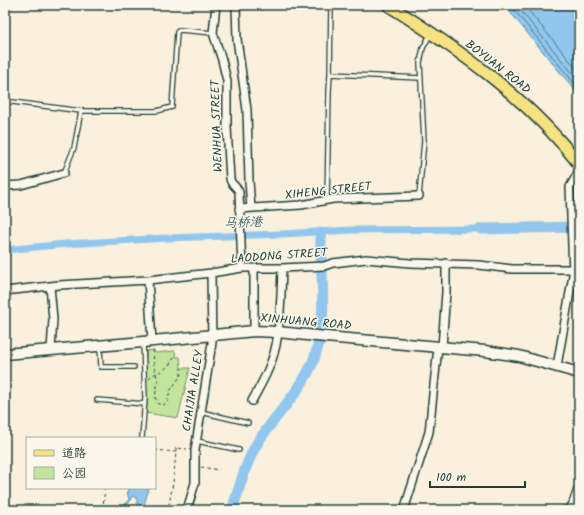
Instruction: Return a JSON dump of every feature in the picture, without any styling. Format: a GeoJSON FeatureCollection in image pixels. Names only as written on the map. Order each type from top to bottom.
{"type":"FeatureCollection","features":[{"type":"Feature","properties":{"kind":"main road","name":"BOYUAN ROAD"},"geometry":{"type":"LineString","coordinates":[[388,5],[431,33],[484,71],[520,100],[546,126],[579,164]]}},
{"type":"Feature","properties":{"kind":"main road","name":"BOYUAN ROAD"},"geometry":{"type":"LineString","coordinates":[[401,5],[488,64],[530,100],[579,152]]}},
{"type":"Feature","properties":{"kind":"street","name":"WENHUA STREET"},"geometry":{"type":"LineString","coordinates":[[216,5],[213,33],[227,81],[227,127],[230,179],[232,184],[238,189],[242,268]]}},
{"type":"Feature","properties":{"kind":"street"},"geometry":{"type":"LineString","coordinates":[[236,5],[237,39],[247,110],[251,208]]}},
{"type":"Feature","properties":{"kind":"street"},"geometry":{"type":"LineString","coordinates":[[557,366],[576,269],[572,240],[570,187],[579,171]]}},
{"type":"Feature","properties":{"kind":"street"},"geometry":{"type":"LineString","coordinates":[[5,186],[21,185],[64,173]]}},
{"type":"Feature","properties":{"kind":"street","name":"XIHENG STREET"},"geometry":{"type":"LineString","coordinates":[[239,209],[301,205],[327,200],[418,196]]}},
{"type":"Feature","properties":{"kind":"street","name":"LAODONG STREET"},"geometry":{"type":"LineString","coordinates":[[5,291],[50,286],[148,280],[242,268],[254,269],[321,266],[366,259],[410,263],[479,265],[512,270],[576,269]]}},
{"type":"Feature","properties":{"kind":"street"},"geometry":{"type":"LineString","coordinates":[[404,510],[429,432],[446,292],[446,263]]}},
{"type":"Feature","properties":{"kind":"street"},"geometry":{"type":"LineString","coordinates":[[252,401],[269,365],[276,345],[281,303],[282,268]]}},
{"type":"Feature","properties":{"kind":"street"},"geometry":{"type":"LineString","coordinates":[[254,269],[254,331]]}},
{"type":"Feature","properties":{"kind":"street","name":"CHAIJIA ALLEY"},"geometry":{"type":"LineString","coordinates":[[187,510],[194,489],[195,450],[211,354],[211,273]]}},
{"type":"Feature","properties":{"kind":"street"},"geometry":{"type":"LineString","coordinates":[[148,280],[148,342]]}},
{"type":"Feature","properties":{"kind":"street"},"geometry":{"type":"LineString","coordinates":[[50,286],[53,319],[51,350]]}},
{"type":"Feature","properties":{"kind":"street","name":"XINHUANG ROAD"},"geometry":{"type":"LineString","coordinates":[[5,354],[148,342],[254,331],[501,353],[557,366],[579,373]]}},
{"type":"Feature","properties":{"kind":"street"},"geometry":{"type":"LineString","coordinates":[[568,509],[579,500]]}},
{"type":"Feature","properties":{"kind":"lane"},"geometry":{"type":"LineString","coordinates":[[327,200],[328,92],[330,74],[331,5]]}},
{"type":"Feature","properties":{"kind":"lane"},"geometry":{"type":"LineString","coordinates":[[5,101],[81,111],[157,111],[172,107],[177,32],[180,30],[213,33]]}},
{"type":"Feature","properties":{"kind":"lane"},"geometry":{"type":"LineString","coordinates":[[418,196],[424,141],[421,55],[431,33]]}},
{"type":"Feature","properties":{"kind":"lane"},"geometry":{"type":"LineString","coordinates":[[330,74],[421,78]]}},
{"type":"Feature","properties":{"kind":"lane"},"geometry":{"type":"LineString","coordinates":[[64,173],[74,148],[81,111]]}},
{"type":"Feature","properties":{"kind":"lane"},"geometry":{"type":"LineString","coordinates":[[142,437],[148,342]]}},
{"type":"Feature","properties":{"kind":"lane"},"geometry":{"type":"LineString","coordinates":[[100,346],[101,367],[134,367]]}},
{"type":"Feature","properties":{"kind":"lane"},"geometry":{"type":"LineString","coordinates":[[97,400],[145,404]]}},
{"type":"Feature","properties":{"kind":"lane"},"geometry":{"type":"LineString","coordinates":[[201,412],[248,423]]}},
{"type":"Feature","properties":{"kind":"lane"},"geometry":{"type":"LineString","coordinates":[[197,441],[239,450]]}},
{"type":"Feature","properties":{"kind":"lane"},"geometry":{"type":"LineString","coordinates":[[568,509],[579,481]]}},
{"type":"Feature","properties":{"kind":"path"},"geometry":{"type":"LineString","coordinates":[[148,342],[155,356],[154,364],[157,372],[158,384],[155,399],[158,404],[164,404],[168,401],[170,391],[179,378],[181,368]]}},
{"type":"Feature","properties":{"kind":"path"},"geometry":{"type":"LineString","coordinates":[[145,380],[166,367],[176,356]]}},
{"type":"Feature","properties":{"kind":"path"},"geometry":{"type":"LineString","coordinates":[[173,510],[168,510],[173,483],[176,448],[195,450]]}},
{"type":"Feature","properties":{"kind":"path"},"geometry":{"type":"LineString","coordinates":[[156,450],[176,452]]}},
{"type":"Feature","properties":{"kind":"path"},"geometry":{"type":"LineString","coordinates":[[195,466],[219,470]]}},
{"type":"Feature","properties":{"kind":"path"},"geometry":{"type":"LineString","coordinates":[[105,489],[103,507],[107,509],[119,508],[129,510]]}},
{"type":"Feature","properties":{"kind":"green space"},"geometry":{"type":"Polygon","coordinates":[[[154,350],[155,353],[175,351],[176,357],[180,357],[181,368],[190,368],[178,418],[146,413],[146,351],[154,350]]]}},
{"type":"Feature","properties":{"kind":"water"},"geometry":{"type":"Polygon","coordinates":[[[504,5],[574,5],[579,11],[579,95],[504,5]]]}},
{"type":"Feature","properties":{"kind":"water"},"geometry":{"type":"Polygon","coordinates":[[[129,489],[149,489],[144,505],[137,504],[137,498],[132,496],[129,503],[124,506],[129,499],[127,492],[129,492],[129,489]]]}},
{"type":"Feature","properties":{"kind":"waterway"},"geometry":{"type":"LineString","coordinates":[[481,229],[579,227]]}},
{"type":"Feature","properties":{"kind":"waterway","name":"马桥港"},"geometry":{"type":"LineString","coordinates":[[5,250],[66,244],[167,238],[351,230],[481,229]]}},
{"type":"Feature","properties":{"kind":"waterway"},"geometry":{"type":"LineString","coordinates":[[232,510],[253,450],[303,382],[309,371],[319,344],[323,312],[321,233]]}}]}
